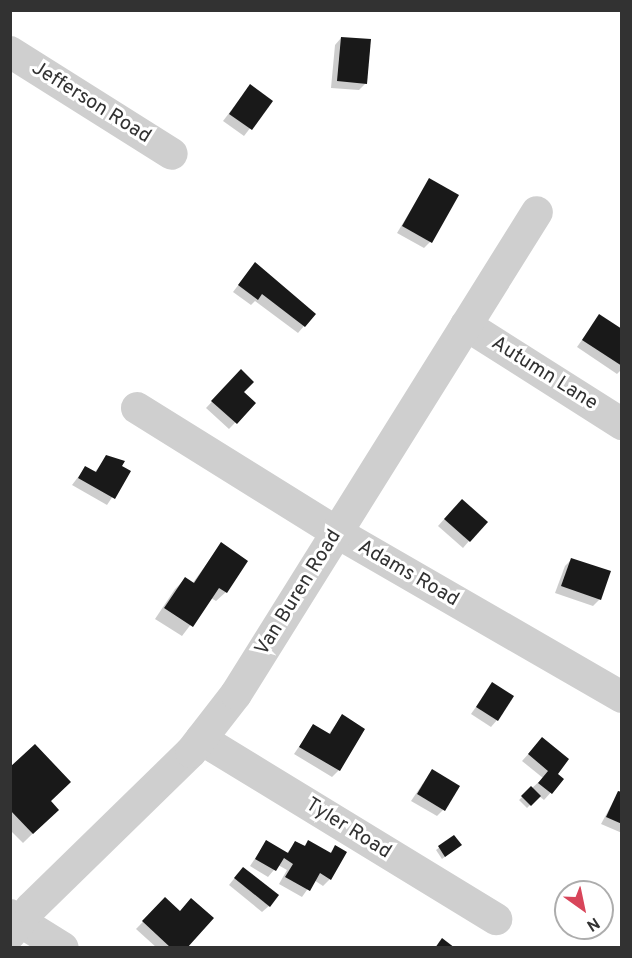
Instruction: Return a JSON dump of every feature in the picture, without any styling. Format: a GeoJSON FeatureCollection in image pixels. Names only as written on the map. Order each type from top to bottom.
{"type":"FeatureCollection","features":[{"type":"Feature","properties":{"kind":"street","name":"Jefferson Road"},"geometry":{"type":"LineString","coordinates":[[10,52],[172,154]]}},
{"type":"Feature","properties":{"kind":"street","name":"Van Buren Road"},"geometry":{"type":"LineString","coordinates":[[14,923],[201,739],[236,694],[537,212]]}},
{"type":"Feature","properties":{"kind":"street","name":"Autumn Lane"},"geometry":{"type":"LineString","coordinates":[[466,325],[621,424]]}},
{"type":"Feature","properties":{"kind":"street","name":"Adams Road"},"geometry":{"type":"LineString","coordinates":[[136,408],[336,532],[621,697]]}},
{"type":"Feature","properties":{"kind":"street","name":"Tyler Road"},"geometry":{"type":"LineString","coordinates":[[201,739],[496,919]]}},
{"type":"Feature","properties":{"kind":"street"},"geometry":{"type":"LineString","coordinates":[[14,923],[63,948]]}},
{"type":"Feature","properties":{"kind":"building"},"geometry":{"type":"Polygon","coordinates":[[[341,37],[371,39],[367,84],[337,81],[341,37]]]}},
{"type":"Feature","properties":{"kind":"building"},"geometry":{"type":"Polygon","coordinates":[[[250,84],[273,101],[252,130],[229,114],[250,84]]]}},
{"type":"Feature","properties":{"kind":"building"},"geometry":{"type":"Polygon","coordinates":[[[429,178],[459,195],[432,243],[402,226],[429,178]]]}},
{"type":"Feature","properties":{"kind":"building"},"geometry":{"type":"Polygon","coordinates":[[[255,262],[316,314],[305,327],[262,294],[258,300],[238,285],[255,262]]]}},
{"type":"Feature","properties":{"kind":"building"},"geometry":{"type":"Polygon","coordinates":[[[599,314],[622,329],[622,366],[582,340],[599,314]]]}},
{"type":"Feature","properties":{"kind":"building"},"geometry":{"type":"Polygon","coordinates":[[[241,369],[254,382],[244,392],[256,403],[237,424],[211,401],[241,369]]]}},
{"type":"Feature","properties":{"kind":"building"},"geometry":{"type":"Polygon","coordinates":[[[106,455],[125,461],[122,466],[131,471],[115,499],[78,478],[85,466],[96,472],[106,455]]]}},
{"type":"Feature","properties":{"kind":"building"},"geometry":{"type":"Polygon","coordinates":[[[462,499],[488,522],[470,542],[444,519],[462,499]]]}},
{"type":"Feature","properties":{"kind":"building"},"geometry":{"type":"Polygon","coordinates":[[[221,542],[248,561],[227,593],[219,588],[193,627],[164,608],[185,577],[194,583],[221,542]]]}},
{"type":"Feature","properties":{"kind":"building"},"geometry":{"type":"Polygon","coordinates":[[[571,558],[611,571],[601,600],[561,586],[571,558]]]}},
{"type":"Feature","properties":{"kind":"building"},"geometry":{"type":"Polygon","coordinates":[[[492,682],[514,696],[498,721],[476,707],[492,682]]]}},
{"type":"Feature","properties":{"kind":"building"},"geometry":{"type":"Polygon","coordinates":[[[342,714],[365,729],[340,771],[299,747],[313,724],[330,734],[342,714]]]}},
{"type":"Feature","properties":{"kind":"building"},"geometry":{"type":"Polygon","coordinates":[[[542,737],[569,759],[558,774],[564,779],[552,794],[538,783],[548,771],[528,754],[542,737]]]}},
{"type":"Feature","properties":{"kind":"building"},"geometry":{"type":"Polygon","coordinates":[[[35,744],[71,782],[51,801],[59,810],[33,834],[10,810],[10,767],[35,744]]]}},
{"type":"Feature","properties":{"kind":"building"},"geometry":{"type":"Polygon","coordinates":[[[432,769],[460,786],[445,811],[417,794],[432,769]]]}},
{"type":"Feature","properties":{"kind":"building"},"geometry":{"type":"Polygon","coordinates":[[[531,786],[541,796],[531,806],[521,796],[531,786]]]}},
{"type":"Feature","properties":{"kind":"building"},"geometry":{"type":"Polygon","coordinates":[[[618,791],[622,792],[622,824],[606,817],[618,791]]]}},
{"type":"Feature","properties":{"kind":"building"},"geometry":{"type":"Polygon","coordinates":[[[454,835],[462,845],[445,857],[438,846],[454,835]]]}},
{"type":"Feature","properties":{"kind":"building"},"geometry":{"type":"Polygon","coordinates":[[[266,840],[288,853],[295,841],[305,846],[308,840],[331,853],[335,845],[347,852],[331,880],[320,873],[310,891],[285,877],[293,864],[284,858],[276,871],[255,859],[266,840]]]}},
{"type":"Feature","properties":{"kind":"building"},"geometry":{"type":"Polygon","coordinates":[[[243,867],[279,895],[270,907],[234,878],[243,867]]]}},
{"type":"Feature","properties":{"kind":"building"},"geometry":{"type":"Polygon","coordinates":[[[165,897],[180,911],[191,898],[214,918],[187,948],[171,948],[142,921],[165,897]]]}},
{"type":"Feature","properties":{"kind":"building"},"geometry":{"type":"Polygon","coordinates":[[[442,938],[455,948],[435,948],[442,938]]]}}]}
